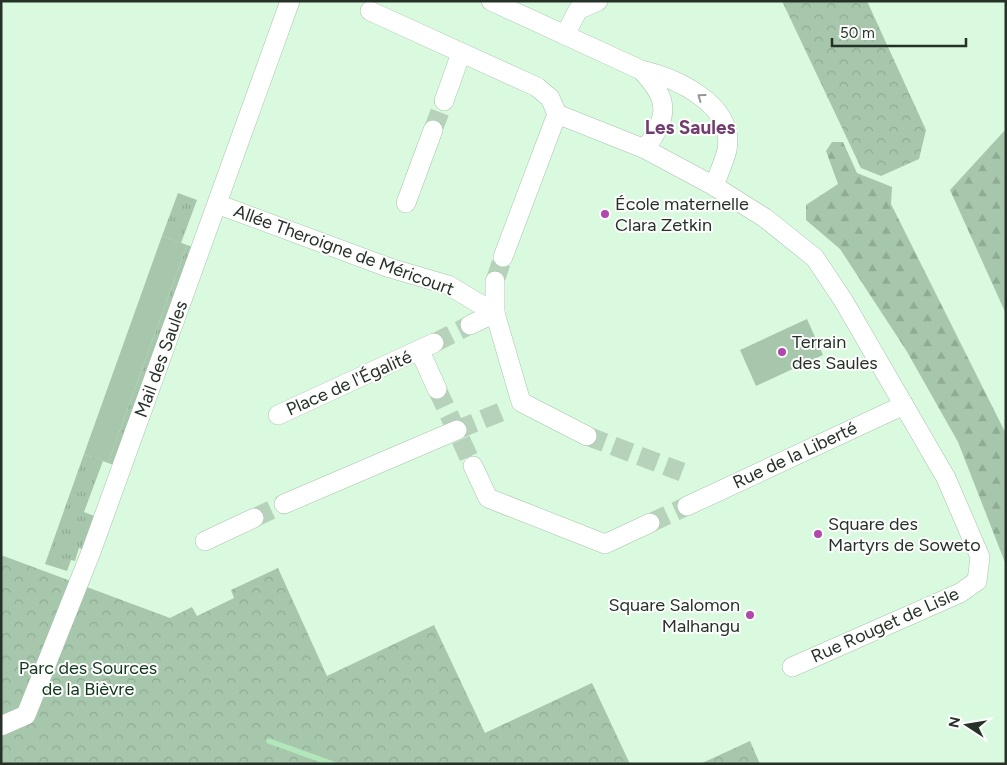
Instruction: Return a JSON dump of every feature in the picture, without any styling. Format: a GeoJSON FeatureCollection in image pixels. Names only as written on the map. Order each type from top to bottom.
{"type":"FeatureCollection","features":[{"type":"Feature","properties":{"kind":"street","name":"Mail des Saules"},"geometry":{"type":"LineString","coordinates":[[1,726],[26,715],[91,552],[290,1]]}},
{"type":"Feature","properties":{"kind":"street"},"geometry":{"type":"LineString","coordinates":[[491,1],[641,70],[665,75],[704,97],[718,113],[726,129],[727,149],[714,186]]}},
{"type":"Feature","properties":{"kind":"street"},"geometry":{"type":"LineString","coordinates":[[565,35],[578,10],[598,1]]}},
{"type":"Feature","properties":{"kind":"street"},"geometry":{"type":"LineString","coordinates":[[370,11],[537,87],[550,98],[557,114],[503,257]]}},
{"type":"Feature","properties":{"kind":"street"},"geometry":{"type":"LineString","coordinates":[[444,101],[461,54]]}},
{"type":"Feature","properties":{"kind":"street"},"geometry":{"type":"LineString","coordinates":[[641,70],[655,85],[664,106],[660,128],[645,149]]}},
{"type":"Feature","properties":{"kind":"street","name":"Rue Rouget de Lisle"},"geometry":{"type":"LineString","coordinates":[[557,114],[645,149],[714,186],[764,218],[816,258],[843,300],[946,478],[980,558],[977,581],[951,597],[792,667]]}},
{"type":"Feature","properties":{"kind":"street"},"geometry":{"type":"LineString","coordinates":[[406,203],[434,130]]}},
{"type":"Feature","properties":{"kind":"street","name":"Allée Theroigne de Méricourt"},"geometry":{"type":"LineString","coordinates":[[217,204],[390,268],[448,285],[496,313]]}},
{"type":"Feature","properties":{"kind":"street"},"geometry":{"type":"LineString","coordinates":[[495,281],[496,313],[520,402],[587,436]]}},
{"type":"Feature","properties":{"kind":"street"},"geometry":{"type":"LineString","coordinates":[[470,325],[496,313]]}},
{"type":"Feature","properties":{"kind":"street","name":"Place de l'Égalité"},"geometry":{"type":"LineString","coordinates":[[278,415],[427,347],[436,388]]}},
{"type":"Feature","properties":{"kind":"street","name":"Rue de la Liberté"},"geometry":{"type":"LineString","coordinates":[[687,506],[904,405]]}},
{"type":"Feature","properties":{"kind":"street"},"geometry":{"type":"LineString","coordinates":[[284,504],[457,430]]}},
{"type":"Feature","properties":{"kind":"street"},"geometry":{"type":"LineString","coordinates":[[474,466],[488,498],[605,544],[650,523]]}},
{"type":"Feature","properties":{"kind":"street"},"geometry":{"type":"LineString","coordinates":[[205,541],[254,518]]}},
{"type":"Feature","properties":{"kind":"green space"},"geometry":{"type":"Polygon","coordinates":[[[782,1],[867,1],[926,130],[919,159],[881,176],[861,168],[782,1]]]}},
{"type":"Feature","properties":{"kind":"green space"},"geometry":{"type":"Polygon","coordinates":[[[1006,129],[1006,314],[950,190],[1006,129]]]}},
{"type":"Feature","properties":{"kind":"green space"},"geometry":{"type":"Polygon","coordinates":[[[832,142],[843,142],[857,173],[892,187],[891,204],[1006,434],[1006,565],[958,442],[906,350],[840,249],[806,220],[806,205],[838,184],[826,151],[832,142]]]}},
{"type":"Feature","properties":{"kind":"green space"},"geometry":{"type":"Polygon","coordinates":[[[178,193],[197,200],[181,243],[162,236],[178,193]]]}},
{"type":"Feature","properties":{"kind":"green space"},"geometry":{"type":"Polygon","coordinates":[[[162,236],[187,245],[108,463],[84,454],[162,236]]]}},
{"type":"Feature","properties":{"kind":"green space"},"geometry":{"type":"Polygon","coordinates":[[[187,245],[193,247],[114,465],[108,463],[187,245]]]}},
{"type":"Feature","properties":{"kind":"green space","name":"Terrain des Saules"},"geometry":{"type":"Polygon","coordinates":[[[807,319],[823,355],[756,386],[740,350],[807,319]]]}},
{"type":"Feature","properties":{"kind":"green space"},"geometry":{"type":"Polygon","coordinates":[[[84,454],[103,461],[84,512],[97,517],[84,550],[79,548],[75,561],[71,560],[67,571],[45,564],[84,454]]]}},
{"type":"Feature","properties":{"kind":"green space","name":"Parc des Sources de la Bièvre"},"geometry":{"type":"Polygon","coordinates":[[[1,555],[170,618],[192,607],[197,616],[234,598],[231,590],[278,568],[327,676],[434,625],[485,733],[592,683],[630,764],[1,764],[1,555]]]}},
{"type":"Feature","properties":{"kind":"green space"},"geometry":{"type":"Polygon","coordinates":[[[750,741],[760,764],[700,764],[750,741]]]}},
{"type":"Feature","properties":{"kind":"waterway"},"geometry":{"type":"LineString","coordinates":[[269,741],[333,764]]}},
{"type":"Feature","properties":{"kind":"tunnel"},"geometry":{"type":"LineString","coordinates":[[433,130],[444,101]]}},
{"type":"Feature","properties":{"kind":"tunnel"},"geometry":{"type":"LineString","coordinates":[[495,281],[503,257]]}},
{"type":"Feature","properties":{"kind":"tunnel"},"geometry":{"type":"LineString","coordinates":[[434,343],[470,325]]}},
{"type":"Feature","properties":{"kind":"tunnel"},"geometry":{"type":"LineString","coordinates":[[437,389],[473,466]]}},
{"type":"Feature","properties":{"kind":"tunnel"},"geometry":{"type":"LineString","coordinates":[[457,430],[508,409]]}},
{"type":"Feature","properties":{"kind":"tunnel"},"geometry":{"type":"LineString","coordinates":[[587,436],[682,472]]}},
{"type":"Feature","properties":{"kind":"tunnel"},"geometry":{"type":"LineString","coordinates":[[254,518],[284,504]]}},
{"type":"Feature","properties":{"kind":"tunnel"},"geometry":{"type":"LineString","coordinates":[[650,523],[687,506]]}},
{"type":"Feature","properties":{"kind":"place","name":"École maternelle Clara Zetkin"},"geometry":{"type":"Point","coordinates":[605,214]}},
{"type":"Feature","properties":{"kind":"place","name":"Terrain des Saules"},"geometry":{"type":"Point","coordinates":[782,352]}},
{"type":"Feature","properties":{"kind":"place","name":"Square des Martyrs de Soweto"},"geometry":{"type":"Point","coordinates":[818,534]}},
{"type":"Feature","properties":{"kind":"place","name":"Square Salomon Malhangu"},"geometry":{"type":"Point","coordinates":[750,615]}},
{"type":"Feature","properties":{"kind":"district","name":"Les Saules"},"geometry":{"type":"Point","coordinates":[690,127]}}]}
